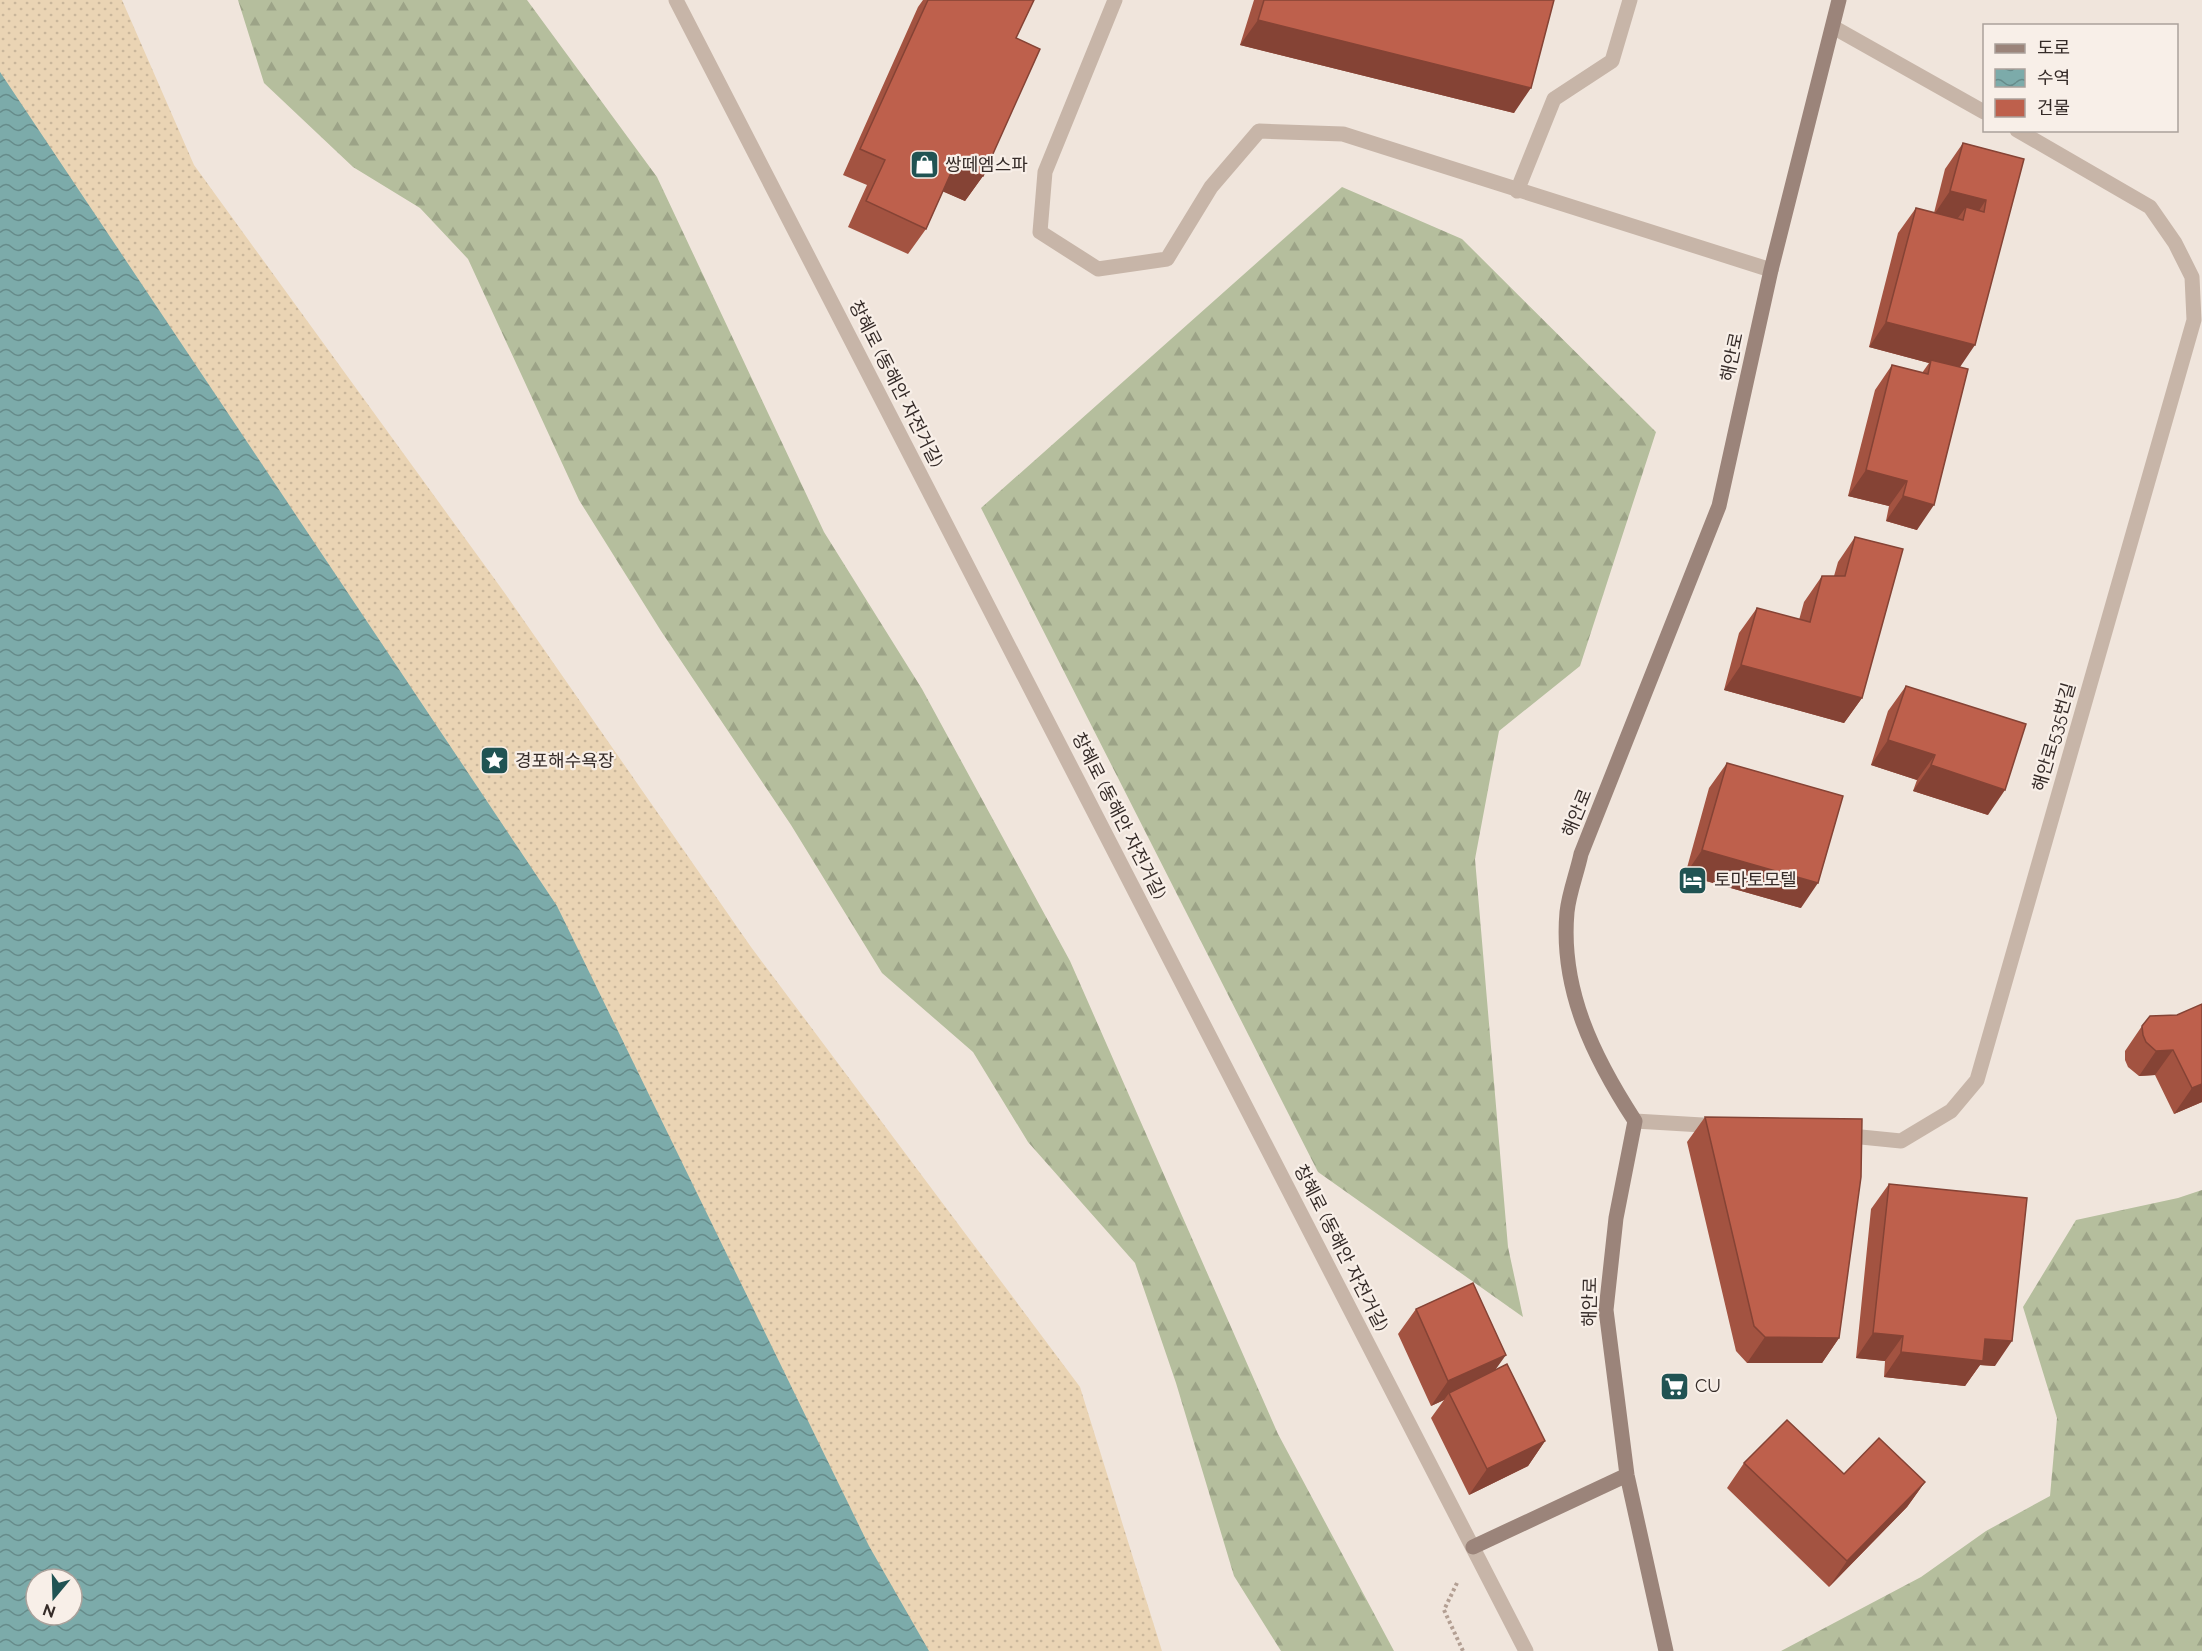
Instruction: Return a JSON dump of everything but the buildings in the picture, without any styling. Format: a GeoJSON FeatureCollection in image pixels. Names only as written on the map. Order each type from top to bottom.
{"type":"FeatureCollection","features":[{"type":"Feature","properties":{"kind":"street","name":"창혜로 (동해안 자전거길)"},"geometry":{"type":"LineString","coordinates":[[676,0],[1526,1651]]}},
{"type":"Feature","properties":{"kind":"street"},"geometry":{"type":"LineString","coordinates":[[1115,0],[1045,172],[1040,232],[1098,269],[1167,259],[1211,187],[1259,131],[1343,134],[1771,270]]}},
{"type":"Feature","properties":{"kind":"street"},"geometry":{"type":"LineString","coordinates":[[1517,191],[1554,99],[1612,61],[1629,0]]}},
{"type":"Feature","properties":{"kind":"street","name":"해안로"},"geometry":{"type":"LineString","coordinates":[[1666,1651],[1627,1475],[1606,1310],[1616,1218],[1635,1121],[1604,1072],[1583,1024],[1570,975],[1566,945],[1568,910],[1581,854],[1719,506],[1771,270],[1839,0]]}},
{"type":"Feature","properties":{"kind":"street"},"geometry":{"type":"LineString","coordinates":[[1833,27],[1983,111]]}},
{"type":"Feature","properties":{"kind":"street","name":"해안로535번길"},"geometry":{"type":"LineString","coordinates":[[1820,1133],[1901,1141],[1951,1111],[1977,1080],[2194,320],[2197,300],[2192,277],[2175,243],[2151,207],[2020,132]]}},
{"type":"Feature","properties":{"kind":"street"},"geometry":{"type":"LineString","coordinates":[[1635,1121],[1739,1127]]}},
{"type":"Feature","properties":{"kind":"street"},"geometry":{"type":"LineString","coordinates":[[1473,1547],[1627,1475]]}},
{"type":"Feature","properties":{"kind":"path"},"geometry":{"type":"LineString","coordinates":[[1462,1651],[1444,1610],[1473,1547]]}},
{"type":"Feature","properties":{"kind":"green space"},"geometry":{"type":"Polygon","coordinates":[[[238,0],[527,0],[657,177],[824,532],[922,689],[1070,961],[1278,1434],[1394,1651],[1281,1651],[1234,1576],[1176,1383],[1135,1263],[1028,1142],[973,1052],[882,973],[791,825],[661,631],[579,500],[468,259],[420,208],[353,167],[264,83],[238,0]]]}},
{"type":"Feature","properties":{"kind":"green space"},"geometry":{"type":"Polygon","coordinates":[[[1342,187],[1462,239],[1656,432],[1580,666],[1499,731],[1475,859],[1508,1247],[1523,1317],[1318,1172],[981,508],[1342,187]]]}},
{"type":"Feature","properties":{"kind":"green space"},"geometry":{"type":"Polygon","coordinates":[[[2202,1190],[2202,1651],[1781,1651],[1921,1577],[1986,1531],[2050,1496],[2057,1418],[2023,1307],[2076,1220],[2178,1198],[2202,1190]]]}},
{"type":"Feature","properties":{"kind":"sand","name":"경포해수욕장"},"geometry":{"type":"Polygon","coordinates":[[[0,0],[122,0],[194,165],[504,592],[751,947],[1080,1387],[1162,1651],[910,1651],[0,212],[0,0]]]}},
{"type":"Feature","properties":{"kind":"water"},"geometry":{"type":"Polygon","coordinates":[[[0,72],[557,906],[869,1546],[929,1651],[0,1651],[0,72]]]}},
{"type":"Feature","properties":{"kind":"place","name":"쌍떼엠스파"},"geometry":{"type":"Point","coordinates":[924,165]}},
{"type":"Feature","properties":{"kind":"place","name":"경포해수욕장"},"geometry":{"type":"Point","coordinates":[494,761]}},
{"type":"Feature","properties":{"kind":"place","name":"토마토모텔"},"geometry":{"type":"Point","coordinates":[1693,880]}},
{"type":"Feature","properties":{"kind":"place","name":"CU"},"geometry":{"type":"Point","coordinates":[1674,1386]}}]}
